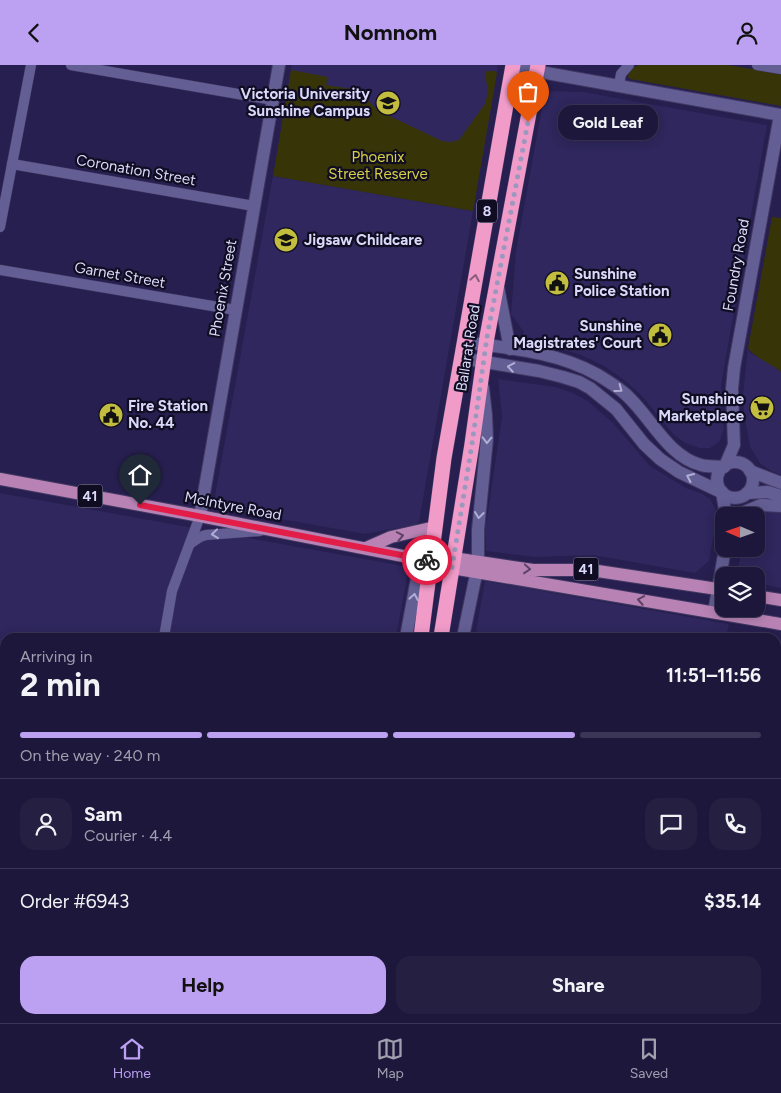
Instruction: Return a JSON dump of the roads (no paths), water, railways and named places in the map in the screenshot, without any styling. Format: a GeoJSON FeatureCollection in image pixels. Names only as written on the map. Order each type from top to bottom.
{"type":"FeatureCollection","features":[{"type":"Feature","properties":{"kind":"highway","name":"Ballarat Road"},"geometry":{"type":"LineString","coordinates":[[421,633],[444,459],[513,66]]}},
{"type":"Feature","properties":{"kind":"highway","name":"Ballarat Road"},"geometry":{"type":"LineString","coordinates":[[442,633],[486,345],[537,68]]}},
{"type":"Feature","properties":{"kind":"main road","name":"McIntyre Road"},"geometry":{"type":"LineString","coordinates":[[0,479],[430,560]]}},
{"type":"Feature","properties":{"kind":"main road"},"geometry":{"type":"LineString","coordinates":[[366,549],[390,537],[435,527]]}},
{"type":"Feature","properties":{"kind":"main road","name":"41"},"geometry":{"type":"LineString","coordinates":[[430,560],[473,566],[781,623]]}},
{"type":"Feature","properties":{"kind":"main road","name":"41"},"geometry":{"type":"LineString","coordinates":[[473,566],[598,570],[715,589]]}},
{"type":"Feature","properties":{"kind":"main road"},"geometry":{"type":"LineString","coordinates":[[765,597],[781,600]]}},
{"type":"Feature","properties":{"kind":"street"},"geometry":{"type":"LineString","coordinates":[[0,227],[4,187],[12,163],[31,65]]}},
{"type":"Feature","properties":{"kind":"street"},"geometry":{"type":"LineString","coordinates":[[71,65],[273,100]]}},
{"type":"Feature","properties":{"kind":"street","name":"Phoenix Street"},"geometry":{"type":"LineString","coordinates":[[200,516],[279,65]]}},
{"type":"Feature","properties":{"kind":"street"},"geometry":{"type":"LineString","coordinates":[[619,85],[621,74],[629,65]]}},
{"type":"Feature","properties":{"kind":"street"},"geometry":{"type":"LineString","coordinates":[[756,65],[781,69]]}},
{"type":"Feature","properties":{"kind":"street"},"geometry":{"type":"LineString","coordinates":[[513,66],[537,68],[780,115]]}},
{"type":"Feature","properties":{"kind":"street","name":"Foundry Road"},"geometry":{"type":"LineString","coordinates":[[724,466],[733,448],[732,389],[734,368],[780,115]]}},
{"type":"Feature","properties":{"kind":"street","name":"Coronation Street"},"geometry":{"type":"LineString","coordinates":[[12,163],[254,206]]}},
{"type":"Feature","properties":{"kind":"street","name":"Garnet Street"},"geometry":{"type":"LineString","coordinates":[[0,270],[236,310]]}},
{"type":"Feature","properties":{"kind":"street"},"geometry":{"type":"LineString","coordinates":[[497,282],[510,349]]}},
{"type":"Feature","properties":{"kind":"street"},"geometry":{"type":"LineString","coordinates":[[464,343],[553,357],[577,365],[623,392],[664,439],[683,455],[701,465],[724,466],[737,463],[781,483]]}},
{"type":"Feature","properties":{"kind":"street"},"geometry":{"type":"LineString","coordinates":[[461,358],[482,369],[563,377],[590,389],[616,409],[644,444],[660,459],[679,472],[726,496],[734,498],[742,497],[747,493],[768,492],[781,496]]}},
{"type":"Feature","properties":{"kind":"street"},"geometry":{"type":"LineString","coordinates":[[462,633],[478,530],[487,439],[482,369]]}},
{"type":"Feature","properties":{"kind":"street","name":"Foundry Road"},"geometry":{"type":"LineString","coordinates":[[733,423],[749,470]]}},
{"type":"Feature","properties":{"kind":"street"},"geometry":{"type":"LineString","coordinates":[[724,466],[717,477],[717,483],[728,507]]}},
{"type":"Feature","properties":{"kind":"street"},"geometry":{"type":"LineString","coordinates":[[738,507],[752,484],[753,477],[749,470]]}},
{"type":"Feature","properties":{"kind":"street"},"geometry":{"type":"LineString","coordinates":[[756,507],[761,505],[781,506]]}},
{"type":"Feature","properties":{"kind":"street"},"geometry":{"type":"LineString","coordinates":[[165,633],[172,591],[200,516]]}},
{"type":"Feature","properties":{"kind":"street"},"geometry":{"type":"LineString","coordinates":[[191,543],[206,535],[275,530]]}},
{"type":"Feature","properties":{"kind":"street"},"geometry":{"type":"LineString","coordinates":[[407,633],[417,578],[430,560]]}},
{"type":"Feature","properties":{"kind":"place","name":"Victoria University Sunshine Campus"},"geometry":{"type":"Point","coordinates":[388,103]}},
{"type":"Feature","properties":{"kind":"place","name":"Gold Leaf"},"geometry":{"type":"Point","coordinates":[528,122]}},
{"type":"Feature","properties":{"kind":"place","name":"Jigsaw Childcare"},"geometry":{"type":"Point","coordinates":[286,240]}},
{"type":"Feature","properties":{"kind":"place","name":"Sunshine Police Station"},"geometry":{"type":"Point","coordinates":[557,283]}},
{"type":"Feature","properties":{"kind":"place","name":"Sunshine Magistrates' Court"},"geometry":{"type":"Point","coordinates":[660,335]}},
{"type":"Feature","properties":{"kind":"place","name":"Sunshine Marketplace"},"geometry":{"type":"Point","coordinates":[762,408]}},
{"type":"Feature","properties":{"kind":"place","name":"Fire Station No. 44"},"geometry":{"type":"Point","coordinates":[111,415]}},
{"type":"Feature","properties":{"kind":"park label","name":"Phoenix Street Reserve"},"geometry":{"type":"Point","coordinates":[378,166]}}]}
